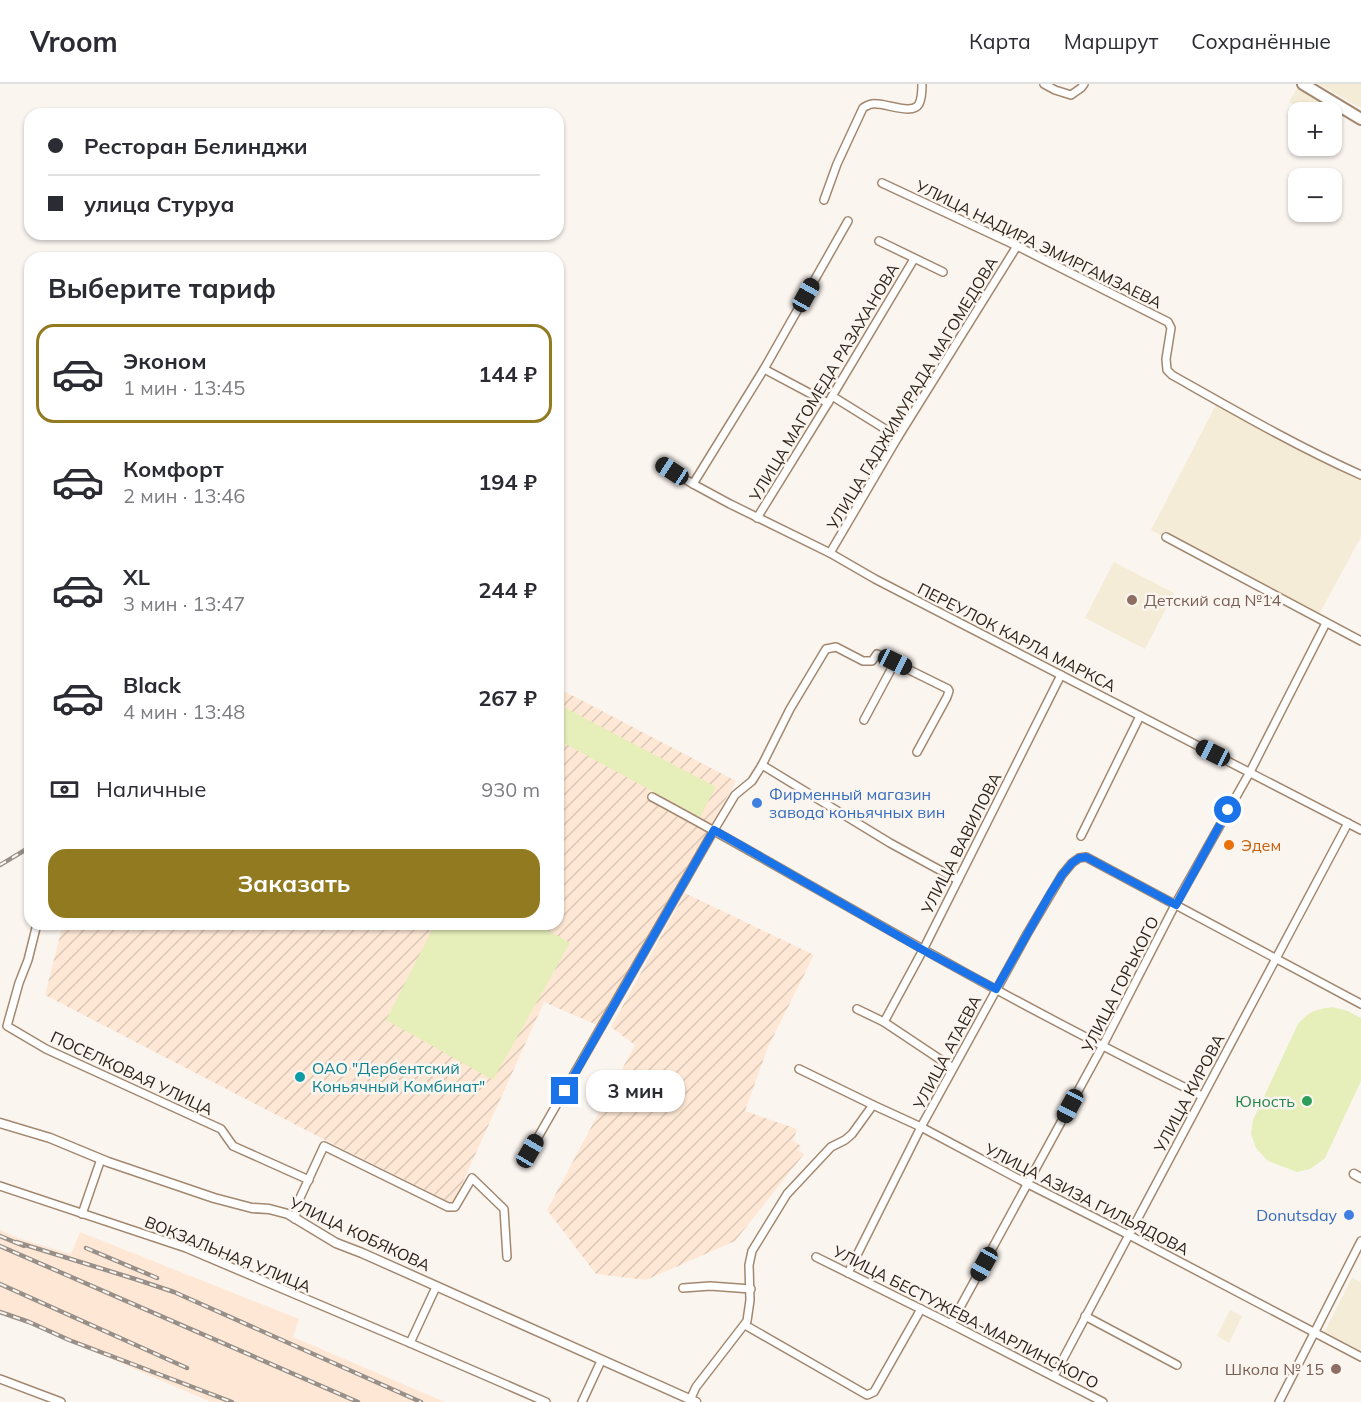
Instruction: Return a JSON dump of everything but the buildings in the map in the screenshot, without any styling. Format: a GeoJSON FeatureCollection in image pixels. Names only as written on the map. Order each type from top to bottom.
{"type":"FeatureCollection","features":[{"type":"Feature","properties":{"kind":"main road"},"geometry":{"type":"LineString","coordinates":[[1303,84],[1361,119]]}},
{"type":"Feature","properties":{"kind":"street"},"geometry":{"type":"LineString","coordinates":[[824,200],[837,164],[863,108],[871,104],[890,105],[908,110],[916,108],[920,102],[922,84]]}},
{"type":"Feature","properties":{"kind":"street"},"geometry":{"type":"LineString","coordinates":[[1044,84],[1071,95],[1084,84]]}},
{"type":"Feature","properties":{"kind":"street","name":"УЛИЦА НАДИРА ЭМИРГАМЗАЕВА"},"geometry":{"type":"LineString","coordinates":[[882,183],[1017,246],[1168,322],[1171,328],[1166,359],[1167,370],[1172,375],[1319,456],[1361,475]]}},
{"type":"Feature","properties":{"kind":"street"},"geometry":{"type":"LineString","coordinates":[[693,484],[764,369],[848,221]]}},
{"type":"Feature","properties":{"kind":"street"},"geometry":{"type":"LineString","coordinates":[[879,241],[943,272]]}},
{"type":"Feature","properties":{"kind":"street","name":"УЛИЦА ГАДЖИМУРАДА МАГОМЕДОВА"},"geometry":{"type":"LineString","coordinates":[[830,553],[898,437],[1017,246]]}},
{"type":"Feature","properties":{"kind":"street","name":"УЛИЦА МАГОМЕДА РАЗАХАНОВА"},"geometry":{"type":"LineString","coordinates":[[757,518],[914,259]]}},
{"type":"Feature","properties":{"kind":"street"},"geometry":{"type":"LineString","coordinates":[[764,369],[830,400],[898,437]]}},
{"type":"Feature","properties":{"kind":"street","name":"ПЕРЕУЛОК КАРЛА МАРКСА"},"geometry":{"type":"LineString","coordinates":[[662,465],[757,518],[830,553],[875,579],[1361,830]]}},
{"type":"Feature","properties":{"kind":"street"},"geometry":{"type":"LineString","coordinates":[[1166,537],[1361,641]]}},
{"type":"Feature","properties":{"kind":"street","name":"УЛИЦА ГОРЬКОГО"},"geometry":{"type":"LineString","coordinates":[[951,1324],[1250,772],[1326,623]]}},
{"type":"Feature","properties":{"kind":"street"},"geometry":{"type":"LineString","coordinates":[[530,1151],[714,830],[735,795],[752,781],[762,765],[790,709],[826,649],[836,647],[863,661],[872,661],[877,654],[948,688],[947,697],[917,752]]}},
{"type":"Feature","properties":{"kind":"street"},"geometry":{"type":"LineString","coordinates":[[864,720],[895,662]]}},
{"type":"Feature","properties":{"kind":"street","name":"УЛИЦА ВАВИЛОВА"},"geometry":{"type":"LineString","coordinates":[[884,1022],[923,950],[1061,675]]}},
{"type":"Feature","properties":{"kind":"street"},"geometry":{"type":"LineString","coordinates":[[1081,836],[1140,716]]}},
{"type":"Feature","properties":{"kind":"street"},"geometry":{"type":"LineString","coordinates":[[762,765],[890,843],[958,880]]}},
{"type":"Feature","properties":{"kind":"street"},"geometry":{"type":"LineString","coordinates":[[652,797],[923,950],[1102,1047],[1202,1096]]}},
{"type":"Feature","properties":{"kind":"street","name":"УЛИЦА КИРОВА"},"geometry":{"type":"LineString","coordinates":[[1054,1376],[1348,823]]}},
{"type":"Feature","properties":{"kind":"street","name":"УЛИЦА АТАЕВА"},"geometry":{"type":"LineString","coordinates":[[848,1273],[921,1126],[1050,894],[1072,863],[1079,858],[1086,857],[1176,905]]}},
{"type":"Feature","properties":{"kind":"street"},"geometry":{"type":"LineString","coordinates":[[1176,905],[1361,1004]]}},
{"type":"Feature","properties":{"kind":"street","name":"ПОСЕЛКОВАЯ УЛИЦА"},"geometry":{"type":"LineString","coordinates":[[36,930],[7,1026],[45,1049],[221,1129],[233,1146],[309,1180]]}},
{"type":"Feature","properties":{"kind":"street"},"geometry":{"type":"LineString","coordinates":[[857,1009],[884,1022],[953,1068]]}},
{"type":"Feature","properties":{"kind":"street","name":"УЛИЦА АЗИЗА ГИЛЬЯДОВА"},"geometry":{"type":"LineString","coordinates":[[799,1069],[921,1126],[1361,1357]]}},
{"type":"Feature","properties":{"kind":"street"},"geometry":{"type":"LineString","coordinates":[[693,1401],[696,1387],[745,1325],[749,1314],[751,1289],[749,1264],[752,1251],[787,1194],[831,1147],[852,1134],[873,1105]]}},
{"type":"Feature","properties":{"kind":"street","name":"УЛИЦА КОБЯКОВА"},"geometry":{"type":"LineString","coordinates":[[0,1123],[50,1138],[101,1159],[214,1198],[288,1214],[336,1243],[693,1401]]}},
{"type":"Feature","properties":{"kind":"street"},"geometry":{"type":"LineString","coordinates":[[294,1219],[324,1146],[448,1208],[455,1207],[472,1178],[504,1209],[507,1257]]}},
{"type":"Feature","properties":{"kind":"street"},"geometry":{"type":"LineString","coordinates":[[82,1214],[101,1159]]}},
{"type":"Feature","properties":{"kind":"street","name":"ВОКЗАЛЬНАЯ УЛИЦА"},"geometry":{"type":"LineString","coordinates":[[0,1186],[186,1248],[546,1402]]}},
{"type":"Feature","properties":{"kind":"street"},"geometry":{"type":"LineString","coordinates":[[1279,1402],[1361,1241]]}},
{"type":"Feature","properties":{"kind":"street","name":"УЛИЦА БЕСТУЖЕВА-МАРЛИНСКОГО"},"geometry":{"type":"LineString","coordinates":[[816,1257],[1103,1402]]}},
{"type":"Feature","properties":{"kind":"street"},"geometry":{"type":"LineString","coordinates":[[683,1288],[710,1286],[751,1289]]}},
{"type":"Feature","properties":{"kind":"street"},"geometry":{"type":"LineString","coordinates":[[410,1343],[436,1287]]}},
{"type":"Feature","properties":{"kind":"street"},"geometry":{"type":"LineString","coordinates":[[745,1325],[867,1395],[874,1392],[921,1310]]}},
{"type":"Feature","properties":{"kind":"street"},"geometry":{"type":"LineString","coordinates":[[1085,1316],[1177,1365]]}},
{"type":"Feature","properties":{"kind":"street"},"geometry":{"type":"LineString","coordinates":[[582,1402],[601,1360]]}},
{"type":"Feature","properties":{"kind":"street"},"geometry":{"type":"LineString","coordinates":[[0,1379],[61,1402]]}},
{"type":"Feature","properties":{"kind":"shaded area"},"geometry":{"type":"Polygon","coordinates":[[[1318,84],[1361,84],[1361,108],[1318,84]]]}},
{"type":"Feature","properties":{"kind":"shaded area"},"geometry":{"type":"Polygon","coordinates":[[[1299,85],[1328,102],[1289,102],[1299,85]]]}},
{"type":"Feature","properties":{"kind":"shaded area"},"geometry":{"type":"Polygon","coordinates":[[[1218,401],[1361,473],[1361,537],[1317,618],[1151,530],[1218,401]]]}},
{"type":"Feature","properties":{"kind":"shaded area","name":"Детский сад №14"},"geometry":{"type":"Polygon","coordinates":[[[1114,562],[1174,593],[1145,649],[1085,618],[1114,562]]]}},
{"type":"Feature","properties":{"kind":"shaded area"},"geometry":{"type":"Polygon","coordinates":[[[564,691],[736,781],[597,1025],[544,1002],[453,1204],[45,995],[61,930],[564,930],[564,691]]]}},
{"type":"Feature","properties":{"kind":"shaded area"},"geometry":{"type":"Polygon","coordinates":[[[685,893],[814,955],[768,1047],[745,1111],[797,1129],[793,1140],[801,1146],[798,1150],[804,1154],[735,1241],[646,1280],[596,1274],[547,1210],[635,1045],[611,1027],[685,893]]]}},
{"type":"Feature","properties":{"kind":"shaded area"},"geometry":{"type":"Polygon","coordinates":[[[0,1230],[21,1239],[71,1254],[80,1232],[299,1319],[293,1337],[445,1402],[211,1402],[0,1311],[0,1230]]]}},
{"type":"Feature","properties":{"kind":"shaded area"},"geometry":{"type":"Polygon","coordinates":[[[1352,1278],[1361,1282],[1361,1353],[1324,1333],[1352,1278]]]}},
{"type":"Feature","properties":{"kind":"shaded area"},"geometry":{"type":"Polygon","coordinates":[[[1230,1310],[1242,1316],[1229,1343],[1217,1336],[1230,1310]]]}},
{"type":"Feature","properties":{"kind":"green space"},"geometry":{"type":"Polygon","coordinates":[[[564,707],[716,787],[700,817],[564,743],[564,707]]]}},
{"type":"Feature","properties":{"kind":"green space"},"geometry":{"type":"Polygon","coordinates":[[[432,930],[547,930],[570,943],[493,1080],[386,1020],[432,930]]]}},
{"type":"Feature","properties":{"kind":"green space","name":"Юность"},"geometry":{"type":"Polygon","coordinates":[[[1333,1007],[1361,1018],[1361,1081],[1325,1158],[1310,1169],[1297,1172],[1268,1161],[1256,1148],[1251,1134],[1253,1120],[1298,1024],[1314,1011],[1333,1007]]]}},
{"type":"Feature","properties":{"kind":"railway"},"geometry":{"type":"LineString","coordinates":[[0,865],[24,851]]}},
{"type":"Feature","properties":{"kind":"railway"},"geometry":{"type":"LineString","coordinates":[[0,1236],[24,1246]]}},
{"type":"Feature","properties":{"kind":"railway"},"geometry":{"type":"LineString","coordinates":[[16,1242],[174,1292],[421,1402]]}},
{"type":"Feature","properties":{"kind":"railway"},"geometry":{"type":"LineString","coordinates":[[0,1246],[358,1402]]}},
{"type":"Feature","properties":{"kind":"railway"},"geometry":{"type":"LineString","coordinates":[[86,1248],[157,1278]]}},
{"type":"Feature","properties":{"kind":"railway"},"geometry":{"type":"LineString","coordinates":[[0,1284],[187,1368]]}},
{"type":"Feature","properties":{"kind":"railway"},"geometry":{"type":"LineString","coordinates":[[0,1312],[232,1402]]}},
{"type":"Feature","properties":{"kind":"place","name":"Детский сад №14"},"geometry":{"type":"Point","coordinates":[1132,600]}},
{"type":"Feature","properties":{"kind":"place","name":"Фирменный магазин завода коньячных вин"},"geometry":{"type":"Point","coordinates":[757,803]}},
{"type":"Feature","properties":{"kind":"place","name":"Эдем"},"geometry":{"type":"Point","coordinates":[1229,845]}},
{"type":"Feature","properties":{"kind":"place","name":"ОАО \"Дербентский Коньячный Комбинат\""},"geometry":{"type":"Point","coordinates":[300,1077]}},
{"type":"Feature","properties":{"kind":"place","name":"Юность"},"geometry":{"type":"Point","coordinates":[1307,1101]}},
{"type":"Feature","properties":{"kind":"place","name":"Donutsday"},"geometry":{"type":"Point","coordinates":[1349,1215]}},
{"type":"Feature","properties":{"kind":"place","name":"Школа № 15"},"geometry":{"type":"Point","coordinates":[1336,1369]}},
{"type":"Feature","properties":{"kind":"route"},"geometry":{"type":"LineString","coordinates":[[565,1091],[714,830],[923,950],[996,989],[1050,894],[1072,863],[1079,858],[1086,857],[1176,905],[1228,810]]}}]}
